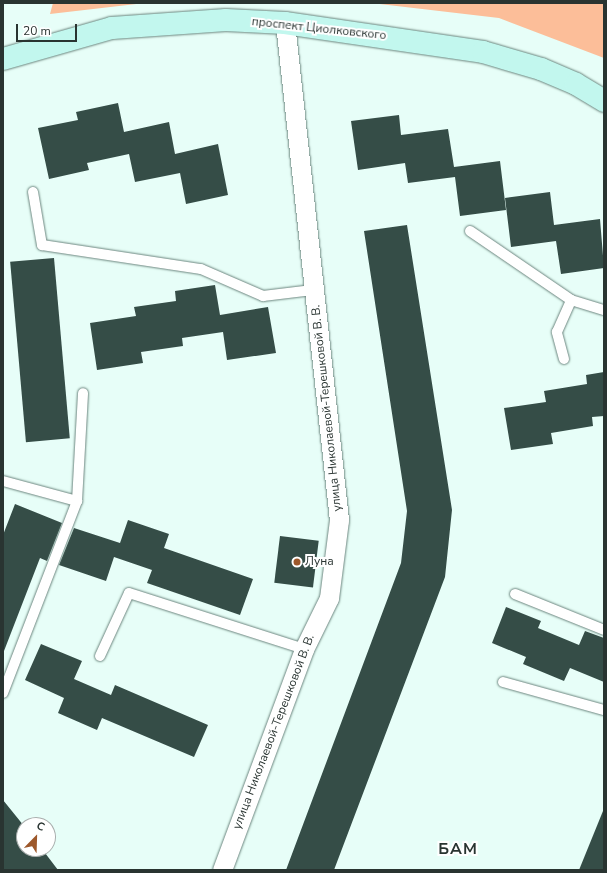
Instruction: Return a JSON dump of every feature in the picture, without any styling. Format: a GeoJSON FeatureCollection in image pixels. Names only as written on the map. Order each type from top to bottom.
{"type":"FeatureCollection","features":[{"type":"Feature","properties":{"kind":"main road","name":"проспект Циолковского"},"geometry":{"type":"LineString","coordinates":[[3,59],[112,28],[226,20],[285,23],[483,52],[541,68],[576,84],[604,101]]}},
{"type":"Feature","properties":{"kind":"street","name":"улица Николаевой-Терешковой В. В."},"geometry":{"type":"LineString","coordinates":[[222,870],[304,649],[329,598],[339,520],[285,23]]}},
{"type":"Feature","properties":{"kind":"lane"},"geometry":{"type":"LineString","coordinates":[[33,192],[42,245],[201,269],[263,296],[313,290]]}},
{"type":"Feature","properties":{"kind":"lane"},"geometry":{"type":"LineString","coordinates":[[470,231],[571,300],[604,310]]}},
{"type":"Feature","properties":{"kind":"lane"},"geometry":{"type":"LineString","coordinates":[[564,359],[557,332],[571,300]]}},
{"type":"Feature","properties":{"kind":"lane"},"geometry":{"type":"LineString","coordinates":[[3,692],[77,501],[84,393]]}},
{"type":"Feature","properties":{"kind":"lane"},"geometry":{"type":"LineString","coordinates":[[3,481],[77,501]]}},
{"type":"Feature","properties":{"kind":"lane"},"geometry":{"type":"LineString","coordinates":[[100,656],[129,594],[304,649]]}},
{"type":"Feature","properties":{"kind":"lane"},"geometry":{"type":"LineString","coordinates":[[515,594],[604,630]]}},
{"type":"Feature","properties":{"kind":"lane"},"geometry":{"type":"LineString","coordinates":[[503,682],[604,710]]}},
{"type":"Feature","properties":{"kind":"shaded area"},"geometry":{"type":"Polygon","coordinates":[[[53,3],[145,3],[50,14],[53,3]]]}},
{"type":"Feature","properties":{"kind":"shaded area"},"geometry":{"type":"Polygon","coordinates":[[[371,3],[604,3],[604,58],[499,18],[371,3]]]}},
{"type":"Feature","properties":{"kind":"building"},"geometry":{"type":"Polygon","coordinates":[[[118,103],[124,132],[169,122],[175,154],[218,144],[228,195],[186,204],[180,173],[135,182],[129,154],[87,163],[89,170],[49,179],[38,128],[78,120],[76,112],[118,103]]]}},
{"type":"Feature","properties":{"kind":"building"},"geometry":{"type":"Polygon","coordinates":[[[399,115],[401,135],[448,129],[454,167],[500,161],[506,210],[460,216],[455,177],[408,183],[405,163],[358,170],[351,121],[399,115]]]}},
{"type":"Feature","properties":{"kind":"building"},"geometry":{"type":"Polygon","coordinates":[[[550,192],[554,225],[600,219],[604,268],[561,274],[556,241],[511,247],[505,198],[550,192]]]}},
{"type":"Feature","properties":{"kind":"building"},"geometry":{"type":"Polygon","coordinates":[[[407,225],[452,510],[445,577],[334,870],[286,870],[401,563],[407,511],[364,231],[407,225]]]}},
{"type":"Feature","properties":{"kind":"building"},"geometry":{"type":"Polygon","coordinates":[[[54,258],[70,438],[26,442],[10,262],[54,258]]]}},
{"type":"Feature","properties":{"kind":"building"},"geometry":{"type":"Polygon","coordinates":[[[215,285],[220,315],[268,307],[276,353],[227,360],[223,332],[182,338],[183,346],[141,352],[143,363],[97,370],[90,323],[136,316],[134,307],[176,301],[175,291],[215,285]]]}},
{"type":"Feature","properties":{"kind":"building"},"geometry":{"type":"Polygon","coordinates":[[[604,372],[604,416],[592,417],[593,426],[551,433],[553,444],[511,450],[504,408],[546,402],[544,391],[587,384],[586,375],[604,372]]]}},
{"type":"Feature","properties":{"kind":"building"},"geometry":{"type":"Polygon","coordinates":[[[15,504],[62,523],[47,561],[40,558],[4,651],[3,535],[15,504]]]}},
{"type":"Feature","properties":{"kind":"building"},"geometry":{"type":"Polygon","coordinates":[[[128,520],[169,534],[164,548],[253,579],[240,615],[147,583],[152,570],[114,557],[106,581],[59,565],[74,528],[120,543],[128,520]]]}},
{"type":"Feature","properties":{"kind":"building","name":"Луна"},"geometry":{"type":"Polygon","coordinates":[[[280,536],[319,541],[313,587],[274,583],[280,536]]]}},
{"type":"Feature","properties":{"kind":"building"},"geometry":{"type":"Polygon","coordinates":[[[506,607],[541,621],[538,628],[579,645],[585,631],[604,638],[604,682],[570,668],[564,681],[523,664],[526,657],[492,643],[506,607]]]}},
{"type":"Feature","properties":{"kind":"building"},"geometry":{"type":"Polygon","coordinates":[[[41,644],[82,661],[74,679],[111,695],[115,685],[208,725],[194,757],[102,718],[97,730],[58,713],[64,698],[25,680],[41,644]]]}},
{"type":"Feature","properties":{"kind":"building"},"geometry":{"type":"Polygon","coordinates":[[[3,800],[17,817],[16,857],[48,857],[58,870],[3,870],[3,800]]]}},
{"type":"Feature","properties":{"kind":"building"},"geometry":{"type":"Polygon","coordinates":[[[603,811],[604,870],[579,870],[603,811]]]}},
{"type":"Feature","properties":{"kind":"place","name":"Луна"},"geometry":{"type":"Point","coordinates":[297,562]}},
{"type":"Feature","properties":{"kind":"district","name":"БАМ"},"geometry":{"type":"Point","coordinates":[458,849]}}]}
